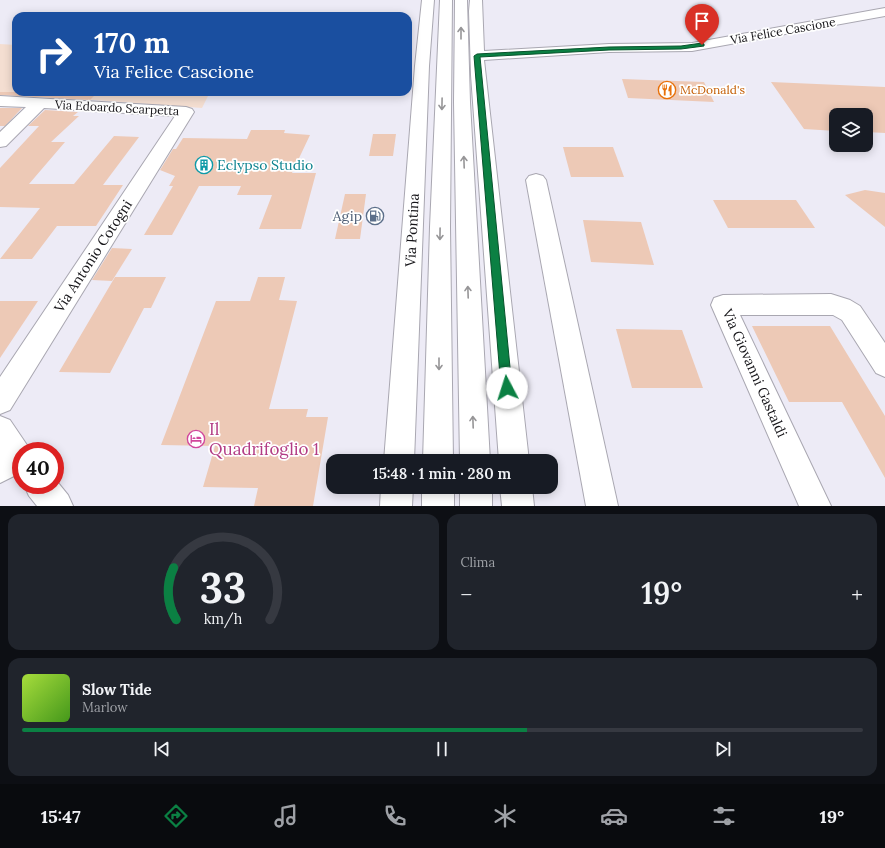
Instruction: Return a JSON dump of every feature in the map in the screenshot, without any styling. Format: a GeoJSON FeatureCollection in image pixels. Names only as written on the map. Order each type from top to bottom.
{"type":"FeatureCollection","features":[{"type":"Feature","properties":{"kind":"main road","name":"Via Pontina"},"geometry":{"type":"LineString","coordinates":[[399,454],[422,74],[428,0]]}},
{"type":"Feature","properties":{"kind":"main road","name":"Via Pontina"},"geometry":{"type":"LineString","coordinates":[[446,0],[464,56],[513,454]]}},
{"type":"Feature","properties":{"kind":"main road","name":"Via Pontina"},"geometry":{"type":"LineString","coordinates":[[461,0],[464,56],[475,454]]}},
{"type":"Feature","properties":{"kind":"main road","name":"Via Pontina"},"geometry":{"type":"LineString","coordinates":[[438,454],[464,56],[475,11],[476,0]]}},
{"type":"Feature","properties":{"kind":"main road","name":"Via Felice Cascione"},"geometry":{"type":"LineString","coordinates":[[464,56],[609,48],[692,47],[885,12]]}},
{"type":"Feature","properties":{"kind":"main road","name":"Via Edoardo Scarpetta"},"geometry":{"type":"LineString","coordinates":[[0,101],[186,112]]}},
{"type":"Feature","properties":{"kind":"main road"},"geometry":{"type":"LineString","coordinates":[[0,142],[40,103]]}},
{"type":"Feature","properties":{"kind":"main road","name":"Via Antonio Cotogni"},"geometry":{"type":"LineString","coordinates":[[0,401],[186,112]]}},
{"type":"Feature","properties":{"kind":"main road"},"geometry":{"type":"LineString","coordinates":[[536,180],[602,506]]}},
{"type":"Feature","properties":{"kind":"main road","name":"Via Giovanni Gastaldi"},"geometry":{"type":"LineString","coordinates":[[815,506],[723,305],[831,304],[841,307],[851,313],[885,365]]}},
{"type":"Feature","properties":{"kind":"main road"},"geometry":{"type":"LineString","coordinates":[[0,430],[12,462]]}},
{"type":"Feature","properties":{"kind":"main road"},"geometry":{"type":"LineString","coordinates":[[47,494],[57,506]]}},
{"type":"Feature","properties":{"kind":"main road"},"geometry":{"type":"LineString","coordinates":[[396,506],[397,494]]}},
{"type":"Feature","properties":{"kind":"main road"},"geometry":{"type":"LineString","coordinates":[[438,494],[438,506]]}},
{"type":"Feature","properties":{"kind":"main road"},"geometry":{"type":"LineString","coordinates":[[476,494],[476,506]]}},
{"type":"Feature","properties":{"kind":"main road"},"geometry":{"type":"LineString","coordinates":[[517,494],[518,506]]}},
{"type":"Feature","properties":{"kind":"shaded area"},"geometry":{"type":"Polygon","coordinates":[[[0,44],[12,45],[12,94],[0,93],[0,44]]]}},
{"type":"Feature","properties":{"kind":"shaded area"},"geometry":{"type":"Polygon","coordinates":[[[40,96],[208,96],[202,108],[40,96]]]}},
{"type":"Feature","properties":{"kind":"building","name":"McDonald's"},"geometry":{"type":"Polygon","coordinates":[[[622,79],[704,82],[714,102],[628,98],[622,79]]]}},
{"type":"Feature","properties":{"kind":"building"},"geometry":{"type":"Polygon","coordinates":[[[771,82],[885,87],[885,133],[873,132],[873,108],[829,108],[829,131],[804,129],[771,82]]]}},
{"type":"Feature","properties":{"kind":"building"},"geometry":{"type":"Polygon","coordinates":[[[0,92],[12,92],[12,96],[0,95],[0,92]]]}},
{"type":"Feature","properties":{"kind":"building"},"geometry":{"type":"Polygon","coordinates":[[[18,96],[94,96],[90,100],[18,96]]]}},
{"type":"Feature","properties":{"kind":"building"},"geometry":{"type":"Polygon","coordinates":[[[0,108],[22,108],[5,126],[0,126],[0,108]]]}},
{"type":"Feature","properties":{"kind":"building"},"geometry":{"type":"Polygon","coordinates":[[[45,110],[78,112],[73,116],[79,116],[51,142],[65,142],[29,184],[74,184],[114,136],[139,137],[103,185],[123,185],[96,226],[57,226],[32,259],[0,259],[40,208],[0,207],[0,168],[39,126],[28,126],[45,110]]]}},
{"type":"Feature","properties":{"kind":"building"},"geometry":{"type":"Polygon","coordinates":[[[251,130],[285,130],[284,133],[310,135],[292,173],[316,173],[301,229],[259,229],[272,195],[237,195],[241,186],[199,186],[172,235],[144,235],[173,186],[169,186],[175,176],[160,170],[173,149],[176,149],[183,138],[247,139],[251,130]]]}},
{"type":"Feature","properties":{"kind":"building"},"geometry":{"type":"Polygon","coordinates":[[[373,134],[396,134],[393,156],[369,156],[373,134]]]}},
{"type":"Feature","properties":{"kind":"building"},"geometry":{"type":"Polygon","coordinates":[[[563,147],[613,147],[624,177],[571,177],[563,147]]]}},
{"type":"Feature","properties":{"kind":"building"},"geometry":{"type":"Polygon","coordinates":[[[865,190],[885,193],[885,227],[845,195],[865,190]]]}},
{"type":"Feature","properties":{"kind":"building","name":"Agip"},"geometry":{"type":"Polygon","coordinates":[[[345,194],[366,194],[360,239],[335,239],[345,194]]]}},
{"type":"Feature","properties":{"kind":"building"},"geometry":{"type":"Polygon","coordinates":[[[713,200],[796,200],[815,228],[728,228],[713,200]]]}},
{"type":"Feature","properties":{"kind":"building"},"geometry":{"type":"Polygon","coordinates":[[[583,220],[641,222],[654,265],[591,262],[583,220]]]}},
{"type":"Feature","properties":{"kind":"building"},"geometry":{"type":"Polygon","coordinates":[[[112,248],[132,249],[112,281],[92,280],[112,248]]]}},
{"type":"Feature","properties":{"kind":"building"},"geometry":{"type":"Polygon","coordinates":[[[115,277],[166,277],[151,308],[144,308],[110,373],[59,372],[115,277]]]}},
{"type":"Feature","properties":{"kind":"building"},"geometry":{"type":"Polygon","coordinates":[[[258,277],[285,277],[279,300],[297,301],[269,409],[308,409],[306,417],[328,417],[313,506],[254,506],[258,488],[203,487],[215,446],[161,445],[216,301],[250,301],[258,277]]]}},
{"type":"Feature","properties":{"kind":"building"},"geometry":{"type":"Polygon","coordinates":[[[0,301],[38,301],[0,358],[0,301]]]}},
{"type":"Feature","properties":{"kind":"building"},"geometry":{"type":"Polygon","coordinates":[[[752,326],[830,326],[885,416],[885,478],[842,402],[789,402],[752,326]]]}},
{"type":"Feature","properties":{"kind":"building"},"geometry":{"type":"Polygon","coordinates":[[[616,329],[682,330],[703,388],[632,388],[616,329]]]}},
{"type":"Feature","properties":{"kind":"place","name":"McDonald's"},"geometry":{"type":"Point","coordinates":[667,90]}},
{"type":"Feature","properties":{"kind":"place","name":"Eclypso Studio"},"geometry":{"type":"Point","coordinates":[204,165]}},
{"type":"Feature","properties":{"kind":"place","name":"Agip"},"geometry":{"type":"Point","coordinates":[375,216]}},
{"type":"Feature","properties":{"kind":"place","name":"Il Quadrifoglio 1"},"geometry":{"type":"Point","coordinates":[196,439]}},
{"type":"Feature","properties":{"kind":"route"},"geometry":{"type":"LineString","coordinates":[[507,388],[477,56],[609,48],[681,48],[702,45]]}}]}
